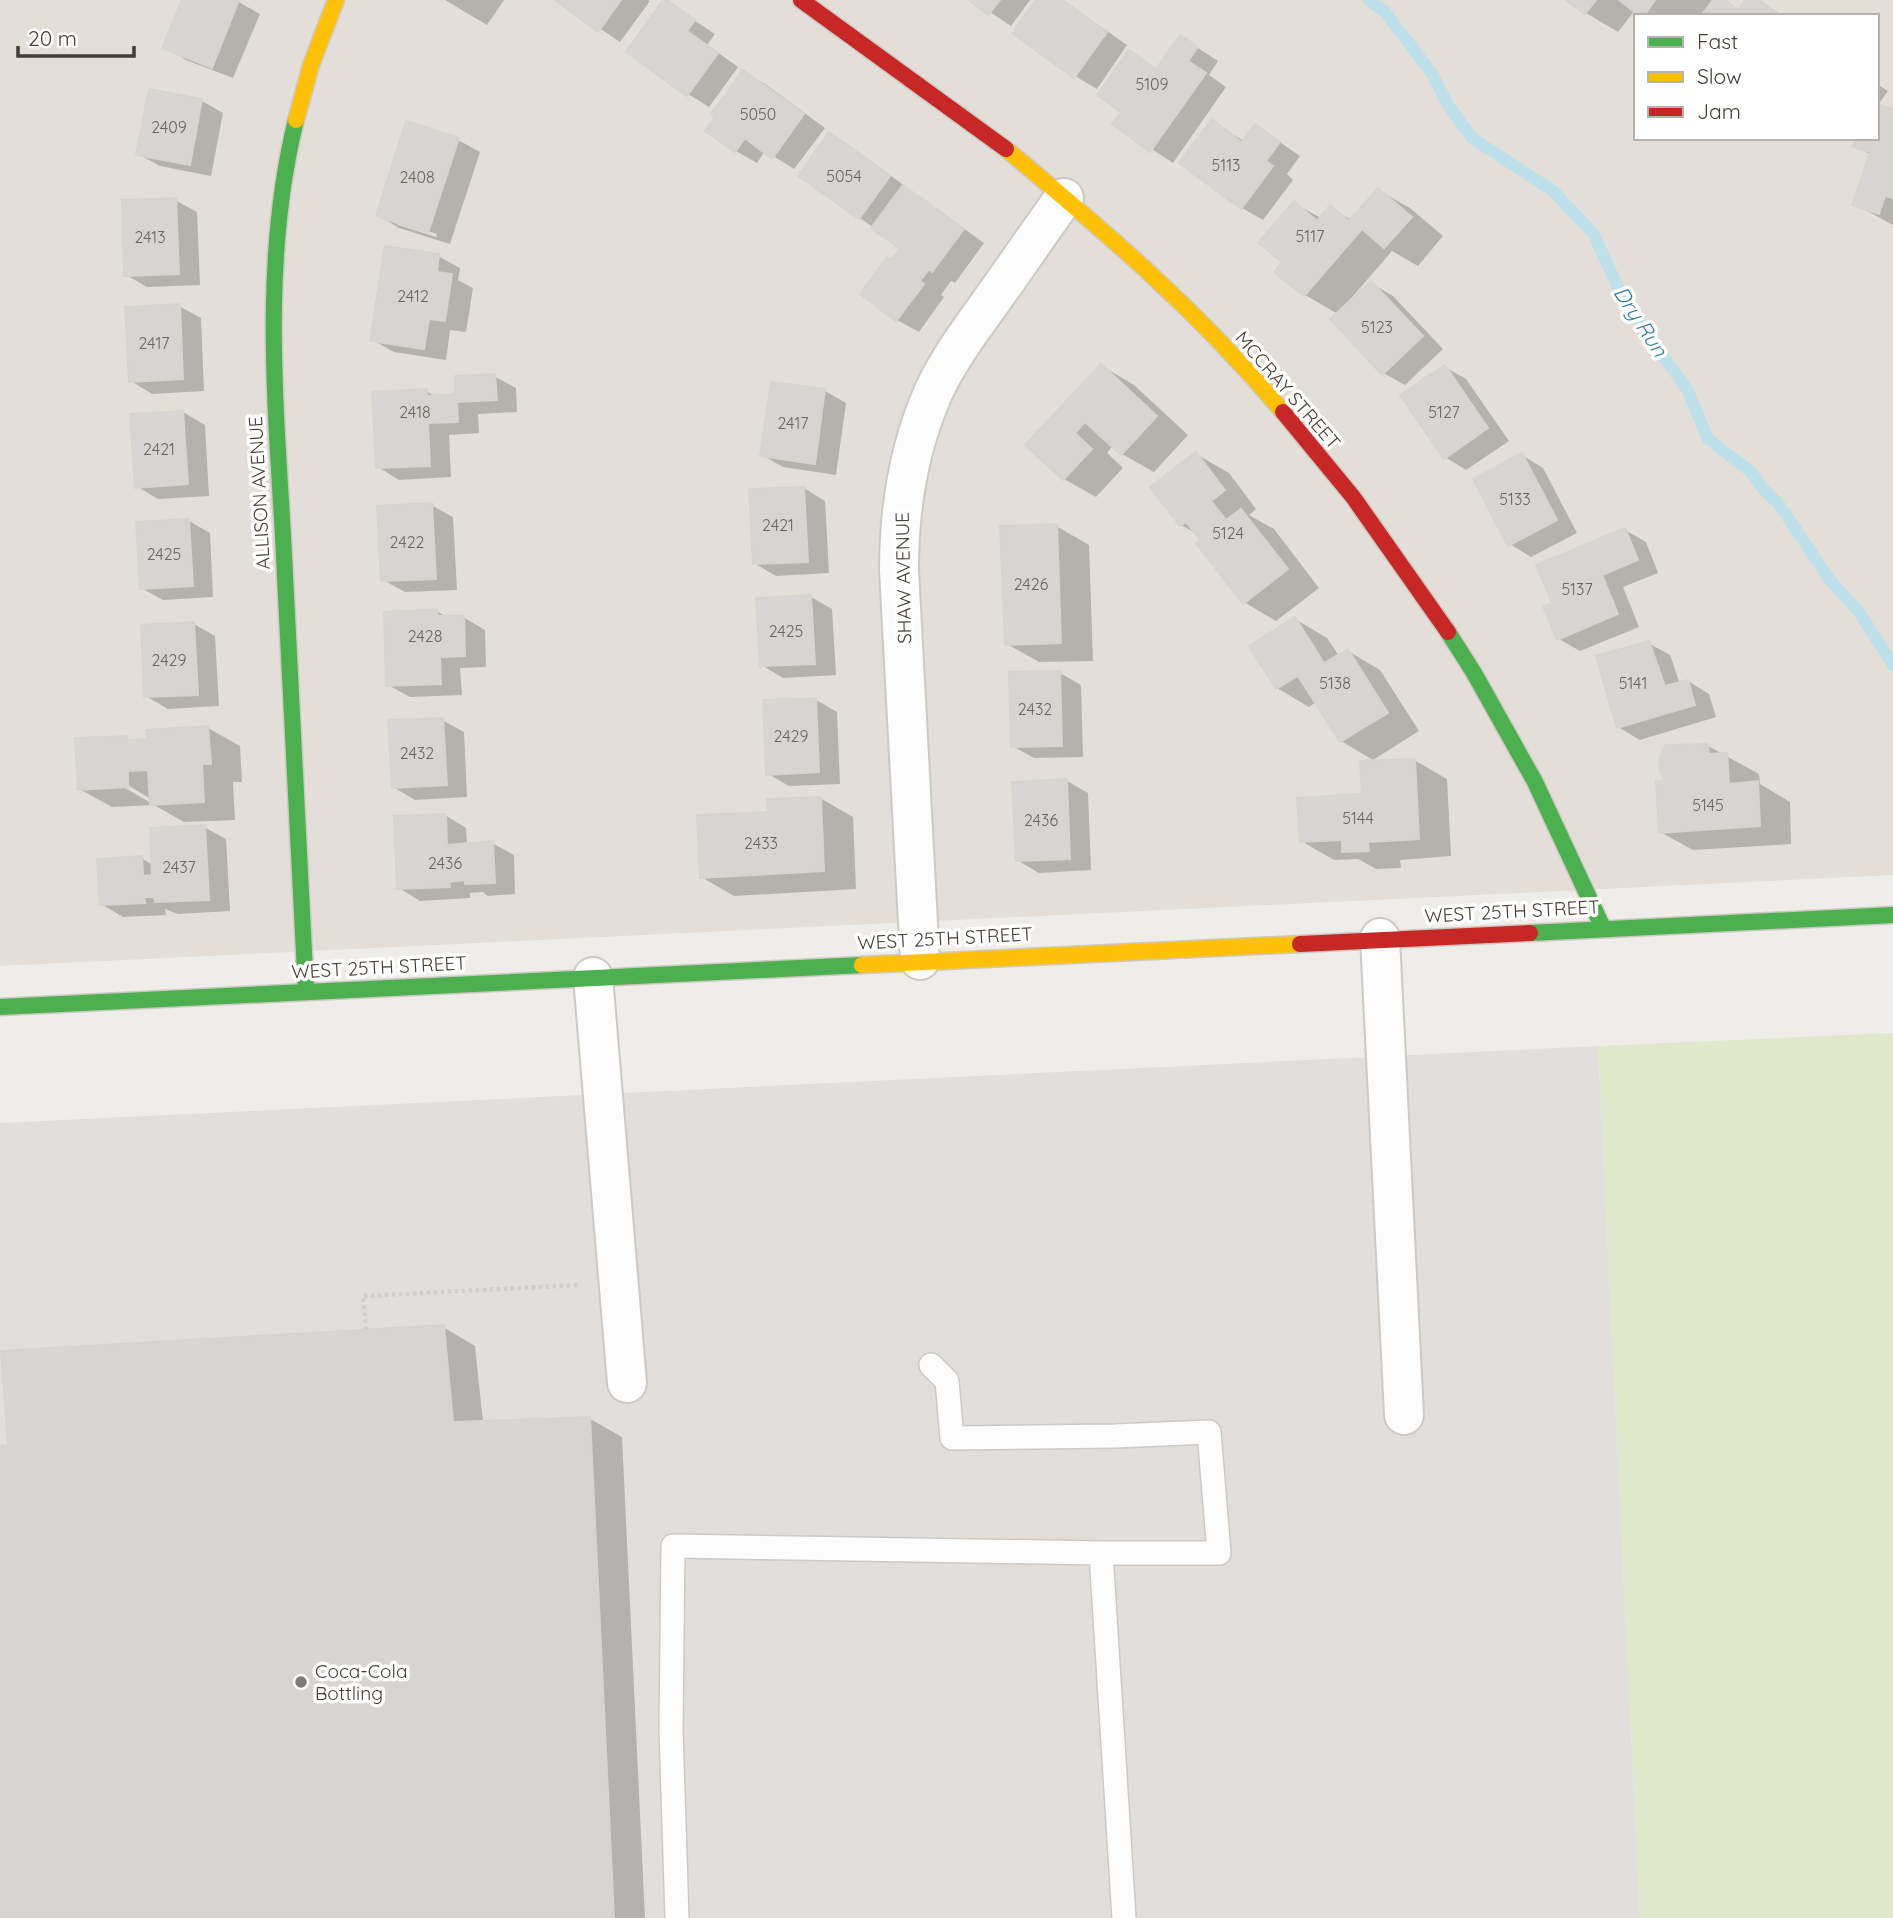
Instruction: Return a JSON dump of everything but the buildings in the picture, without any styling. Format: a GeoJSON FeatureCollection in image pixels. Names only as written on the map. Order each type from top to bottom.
{"type":"FeatureCollection","features":[{"type":"Feature","properties":{"kind":"street","name":"ALLISON AVENUE"},"geometry":{"type":"LineString","coordinates":[[306,992],[273,349],[272,277],[276,225],[292,137],[310,67],[336,0]]}},
{"type":"Feature","properties":{"kind":"street","name":"MCCRAY STREET"},"geometry":{"type":"LineString","coordinates":[[801,0],[1003,147],[1106,232],[1261,386],[1361,507],[1436,614],[1501,719],[1559,831],[1603,928]]}},
{"type":"Feature","properties":{"kind":"street","name":"SHAW AVENUE"},"geometry":{"type":"LineString","coordinates":[[920,960],[899,570],[900,523],[905,480],[924,416],[950,360],[1064,198]]}},
{"type":"Feature","properties":{"kind":"street","name":"WEST 25TH STREET"},"geometry":{"type":"LineString","coordinates":[[0,1007],[920,960],[1893,915]]}},
{"type":"Feature","properties":{"kind":"street"},"geometry":{"type":"LineString","coordinates":[[1380,939],[1404,1415]]}},
{"type":"Feature","properties":{"kind":"street"},"geometry":{"type":"LineString","coordinates":[[593,977],[627,1383]]}},
{"type":"Feature","properties":{"kind":"lane"},"geometry":{"type":"LineString","coordinates":[[677,1918],[671,1729],[673,1546],[1219,1553],[1209,1432],[952,1438],[947,1381],[931,1365]]}},
{"type":"Feature","properties":{"kind":"lane"},"geometry":{"type":"LineString","coordinates":[[1101,1553],[1124,1918]]}},
{"type":"Feature","properties":{"kind":"path"},"geometry":{"type":"LineString","coordinates":[[366,1330],[363,1296],[619,1283]]}},
{"type":"Feature","properties":{"kind":"shaded area"},"geometry":{"type":"Polygon","coordinates":[[[0,0],[1893,0],[1893,875],[0,966],[0,0]]]}},
{"type":"Feature","properties":{"kind":"shaded area"},"geometry":{"type":"Polygon","coordinates":[[[1598,1046],[1640,1918],[0,1918],[0,1123],[1598,1046]]]}},
{"type":"Feature","properties":{"kind":"shaded area"},"geometry":{"type":"Polygon","coordinates":[[[938,1284],[960,1428],[1565,1411],[1592,1918],[632,1918],[592,1302],[938,1284]]]}},
{"type":"Feature","properties":{"kind":"green space"},"geometry":{"type":"Polygon","coordinates":[[[1893,1033],[1893,1918],[1640,1918],[1598,1046],[1893,1033]]]}},
{"type":"Feature","properties":{"kind":"waterway","name":"Dry Run"},"geometry":{"type":"LineString","coordinates":[[1369,0],[1385,12],[1433,75],[1448,105],[1472,138],[1553,191],[1593,233],[1626,305],[1687,389],[1708,439],[1750,471],[1778,503],[1830,580],[1859,612],[1893,665]]}},
{"type":"Feature","properties":{"kind":"traffic: fast"},"geometry":{"type":"LineString","coordinates":[[296,120],[285,172],[279,223],[274,327],[306,992]]}},
{"type":"Feature","properties":{"kind":"traffic: fast"},"geometry":{"type":"LineString","coordinates":[[1448,632],[1535,782],[1603,928]]}},
{"type":"Feature","properties":{"kind":"traffic: fast"},"geometry":{"type":"LineString","coordinates":[[1530,933],[1893,915]]}},
{"type":"Feature","properties":{"kind":"traffic: fast"},"geometry":{"type":"LineString","coordinates":[[0,1007],[862,965]]}},
{"type":"Feature","properties":{"kind":"traffic: slow"},"geometry":{"type":"LineString","coordinates":[[296,120],[311,65],[336,0]]}},
{"type":"Feature","properties":{"kind":"traffic: slow"},"geometry":{"type":"LineString","coordinates":[[1006,149],[1079,210],[1185,307],[1283,412]]}},
{"type":"Feature","properties":{"kind":"traffic: slow"},"geometry":{"type":"LineString","coordinates":[[862,965],[1300,944]]}},
{"type":"Feature","properties":{"kind":"traffic: jam"},"geometry":{"type":"LineString","coordinates":[[801,0],[1006,149]]}},
{"type":"Feature","properties":{"kind":"traffic: jam"},"geometry":{"type":"LineString","coordinates":[[1283,412],[1353,497],[1448,632]]}},
{"type":"Feature","properties":{"kind":"traffic: jam"},"geometry":{"type":"LineString","coordinates":[[1300,944],[1530,933]]}},
{"type":"Feature","properties":{"kind":"place","name":"Coca-Cola Bottling"},"geometry":{"type":"Point","coordinates":[301,1682]}}]}
